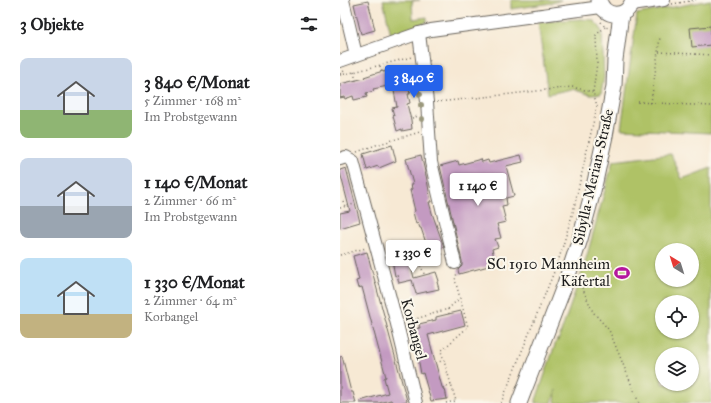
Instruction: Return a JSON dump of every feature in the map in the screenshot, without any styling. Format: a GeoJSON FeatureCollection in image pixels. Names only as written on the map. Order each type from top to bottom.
{"type":"FeatureCollection","features":[{"type":"Feature","properties":{"kind":"main road","name":"Sibylla-Merian-Straße"},"geometry":{"type":"LineString","coordinates":[[519,403],[565,284],[580,239],[593,191],[614,86],[614,9]]}},
{"type":"Feature","properties":{"kind":"street"},"geometry":{"type":"LineString","coordinates":[[343,0],[356,55]]}},
{"type":"Feature","properties":{"kind":"street"},"geometry":{"type":"LineString","coordinates":[[556,12],[586,0]]}},
{"type":"Feature","properties":{"kind":"street"},"geometry":{"type":"LineString","coordinates":[[340,61],[420,33],[450,27],[556,12],[614,9],[664,0]]}},
{"type":"Feature","properties":{"kind":"street"},"geometry":{"type":"LineString","coordinates":[[420,33],[431,162],[453,257]]}},
{"type":"Feature","properties":{"kind":"street","name":"Korbangel"},"geometry":{"type":"LineString","coordinates":[[343,158],[353,161],[397,324],[416,403]]}},
{"type":"Feature","properties":{"kind":"path"},"geometry":{"type":"LineString","coordinates":[[501,403],[558,262],[573,212],[597,106],[593,92],[597,63],[596,35],[614,9]]}},
{"type":"Feature","properties":{"kind":"path"},"geometry":{"type":"LineString","coordinates":[[652,103],[660,37]]}},
{"type":"Feature","properties":{"kind":"path"},"geometry":{"type":"LineString","coordinates":[[658,52],[711,55]]}},
{"type":"Feature","properties":{"kind":"path"},"geometry":{"type":"LineString","coordinates":[[340,75],[380,66],[422,54]]}},
{"type":"Feature","properties":{"kind":"path"},"geometry":{"type":"LineString","coordinates":[[380,66],[381,71]]}},
{"type":"Feature","properties":{"kind":"path"},"geometry":{"type":"LineString","coordinates":[[354,72],[356,81]]}},
{"type":"Feature","properties":{"kind":"path"},"geometry":{"type":"LineString","coordinates":[[427,102],[467,100],[572,87],[593,92]]}},
{"type":"Feature","properties":{"kind":"path"},"geometry":{"type":"LineString","coordinates":[[638,102],[711,106]]}},
{"type":"Feature","properties":{"kind":"path"},"geometry":{"type":"LineString","coordinates":[[343,158],[376,145],[429,130]]}},
{"type":"Feature","properties":{"kind":"path"},"geometry":{"type":"LineString","coordinates":[[376,145],[377,150]]}},
{"type":"Feature","properties":{"kind":"path"},"geometry":{"type":"LineString","coordinates":[[343,201],[346,206]]}},
{"type":"Feature","properties":{"kind":"path"},"geometry":{"type":"LineString","coordinates":[[340,208],[363,201]]}},
{"type":"Feature","properties":{"kind":"path"},"geometry":{"type":"LineString","coordinates":[[340,255],[406,243],[419,262],[424,276]]}},
{"type":"Feature","properties":{"kind":"path"},"geometry":{"type":"LineString","coordinates":[[411,264],[453,257],[457,274],[455,280],[468,327],[441,351],[456,401],[446,403]]}},
{"type":"Feature","properties":{"kind":"path"},"geometry":{"type":"LineString","coordinates":[[577,280],[580,283],[593,312],[609,330],[639,403]]}},
{"type":"Feature","properties":{"kind":"path"},"geometry":{"type":"LineString","coordinates":[[397,324],[448,309],[460,298]]}},
{"type":"Feature","properties":{"kind":"path"},"geometry":{"type":"LineString","coordinates":[[448,309],[449,314]]}},
{"type":"Feature","properties":{"kind":"path"},"geometry":{"type":"LineString","coordinates":[[417,318],[419,329]]}},
{"type":"Feature","properties":{"kind":"path"},"geometry":{"type":"LineString","coordinates":[[436,363],[444,360]]}},
{"type":"Feature","properties":{"kind":"path"},"geometry":{"type":"LineString","coordinates":[[443,388],[452,385]]}},
{"type":"Feature","properties":{"kind":"green space"},"geometry":{"type":"Polygon","coordinates":[[[383,0],[420,0],[412,1],[413,19],[427,17],[427,22],[391,35],[383,0]]]}},
{"type":"Feature","properties":{"kind":"green space"},"geometry":{"type":"Polygon","coordinates":[[[511,0],[561,0],[552,3],[511,9],[511,0]]]}},
{"type":"Feature","properties":{"kind":"green space"},"geometry":{"type":"Polygon","coordinates":[[[711,0],[711,133],[621,129],[637,14],[711,0]]]}},
{"type":"Feature","properties":{"kind":"green space"},"geometry":{"type":"Polygon","coordinates":[[[581,19],[593,20],[600,27],[602,33],[604,77],[601,94],[591,95],[572,89],[548,94],[538,22],[581,19]]]}},
{"type":"Feature","properties":{"kind":"green space","name":"SC 1910 Mannheim Käfertal"},"geometry":{"type":"Polygon","coordinates":[[[671,154],[682,179],[711,168],[711,403],[555,403],[556,390],[552,403],[535,403],[584,266],[613,161],[671,154]]]}},
{"type":"Feature","properties":{"kind":"building"},"geometry":{"type":"Polygon","coordinates":[[[368,1],[375,30],[361,34],[354,4],[368,1]]]}},
{"type":"Feature","properties":{"kind":"building"},"geometry":{"type":"Polygon","coordinates":[[[711,26],[711,45],[692,47],[690,28],[711,26]]]}},
{"type":"Feature","properties":{"kind":"building"},"geometry":{"type":"Polygon","coordinates":[[[394,70],[397,83],[407,81],[410,94],[408,94],[410,103],[407,104],[412,129],[402,131],[402,129],[397,131],[392,108],[397,107],[393,85],[373,89],[374,91],[366,93],[367,97],[354,100],[353,96],[345,99],[344,97],[340,98],[340,84],[365,78],[364,77],[383,71],[394,70]]]}},
{"type":"Feature","properties":{"kind":"building"},"geometry":{"type":"Polygon","coordinates":[[[392,145],[396,161],[379,168],[378,166],[367,170],[363,154],[392,145]]]}},
{"type":"Feature","properties":{"kind":"building"},"geometry":{"type":"Polygon","coordinates":[[[421,155],[431,202],[429,202],[444,247],[429,252],[421,228],[418,223],[416,224],[413,212],[415,211],[410,190],[412,189],[411,184],[413,184],[406,159],[421,155]]]}},
{"type":"Feature","properties":{"kind":"building"},"geometry":{"type":"Polygon","coordinates":[[[521,155],[523,162],[506,166],[514,196],[506,198],[507,205],[502,206],[506,222],[497,224],[501,238],[495,239],[498,247],[492,249],[496,264],[459,274],[458,270],[462,266],[462,261],[440,166],[458,161],[459,165],[481,159],[482,162],[488,160],[489,163],[521,155]]]}},
{"type":"Feature","properties":{"kind":"building"},"geometry":{"type":"Polygon","coordinates":[[[346,168],[360,222],[340,228],[340,213],[350,211],[340,172],[340,170],[346,168]]]}},
{"type":"Feature","properties":{"kind":"building"},"geometry":{"type":"Polygon","coordinates":[[[407,250],[414,278],[436,272],[439,281],[437,282],[439,289],[416,294],[412,280],[399,283],[397,275],[395,276],[391,254],[407,250]]]}},
{"type":"Feature","properties":{"kind":"building"},"geometry":{"type":"Polygon","coordinates":[[[367,252],[407,401],[400,403],[392,403],[391,400],[379,403],[360,403],[360,401],[388,393],[384,378],[386,377],[362,287],[358,288],[356,281],[359,280],[353,256],[367,252]]]}},
{"type":"Feature","properties":{"kind":"building"},"geometry":{"type":"Polygon","coordinates":[[[461,311],[465,325],[428,335],[442,387],[444,390],[445,389],[447,399],[431,401],[423,373],[421,374],[417,352],[415,352],[409,331],[420,328],[419,324],[436,320],[436,317],[461,311]]]}},
{"type":"Feature","properties":{"kind":"building"},"geometry":{"type":"Polygon","coordinates":[[[342,356],[351,392],[353,392],[356,403],[340,403],[340,357],[342,356]]]}},
{"type":"Feature","properties":{"kind":"place","name":"SC 1910 Mannheim Käfertal"},"geometry":{"type":"Point","coordinates":[622,273]}}]}
